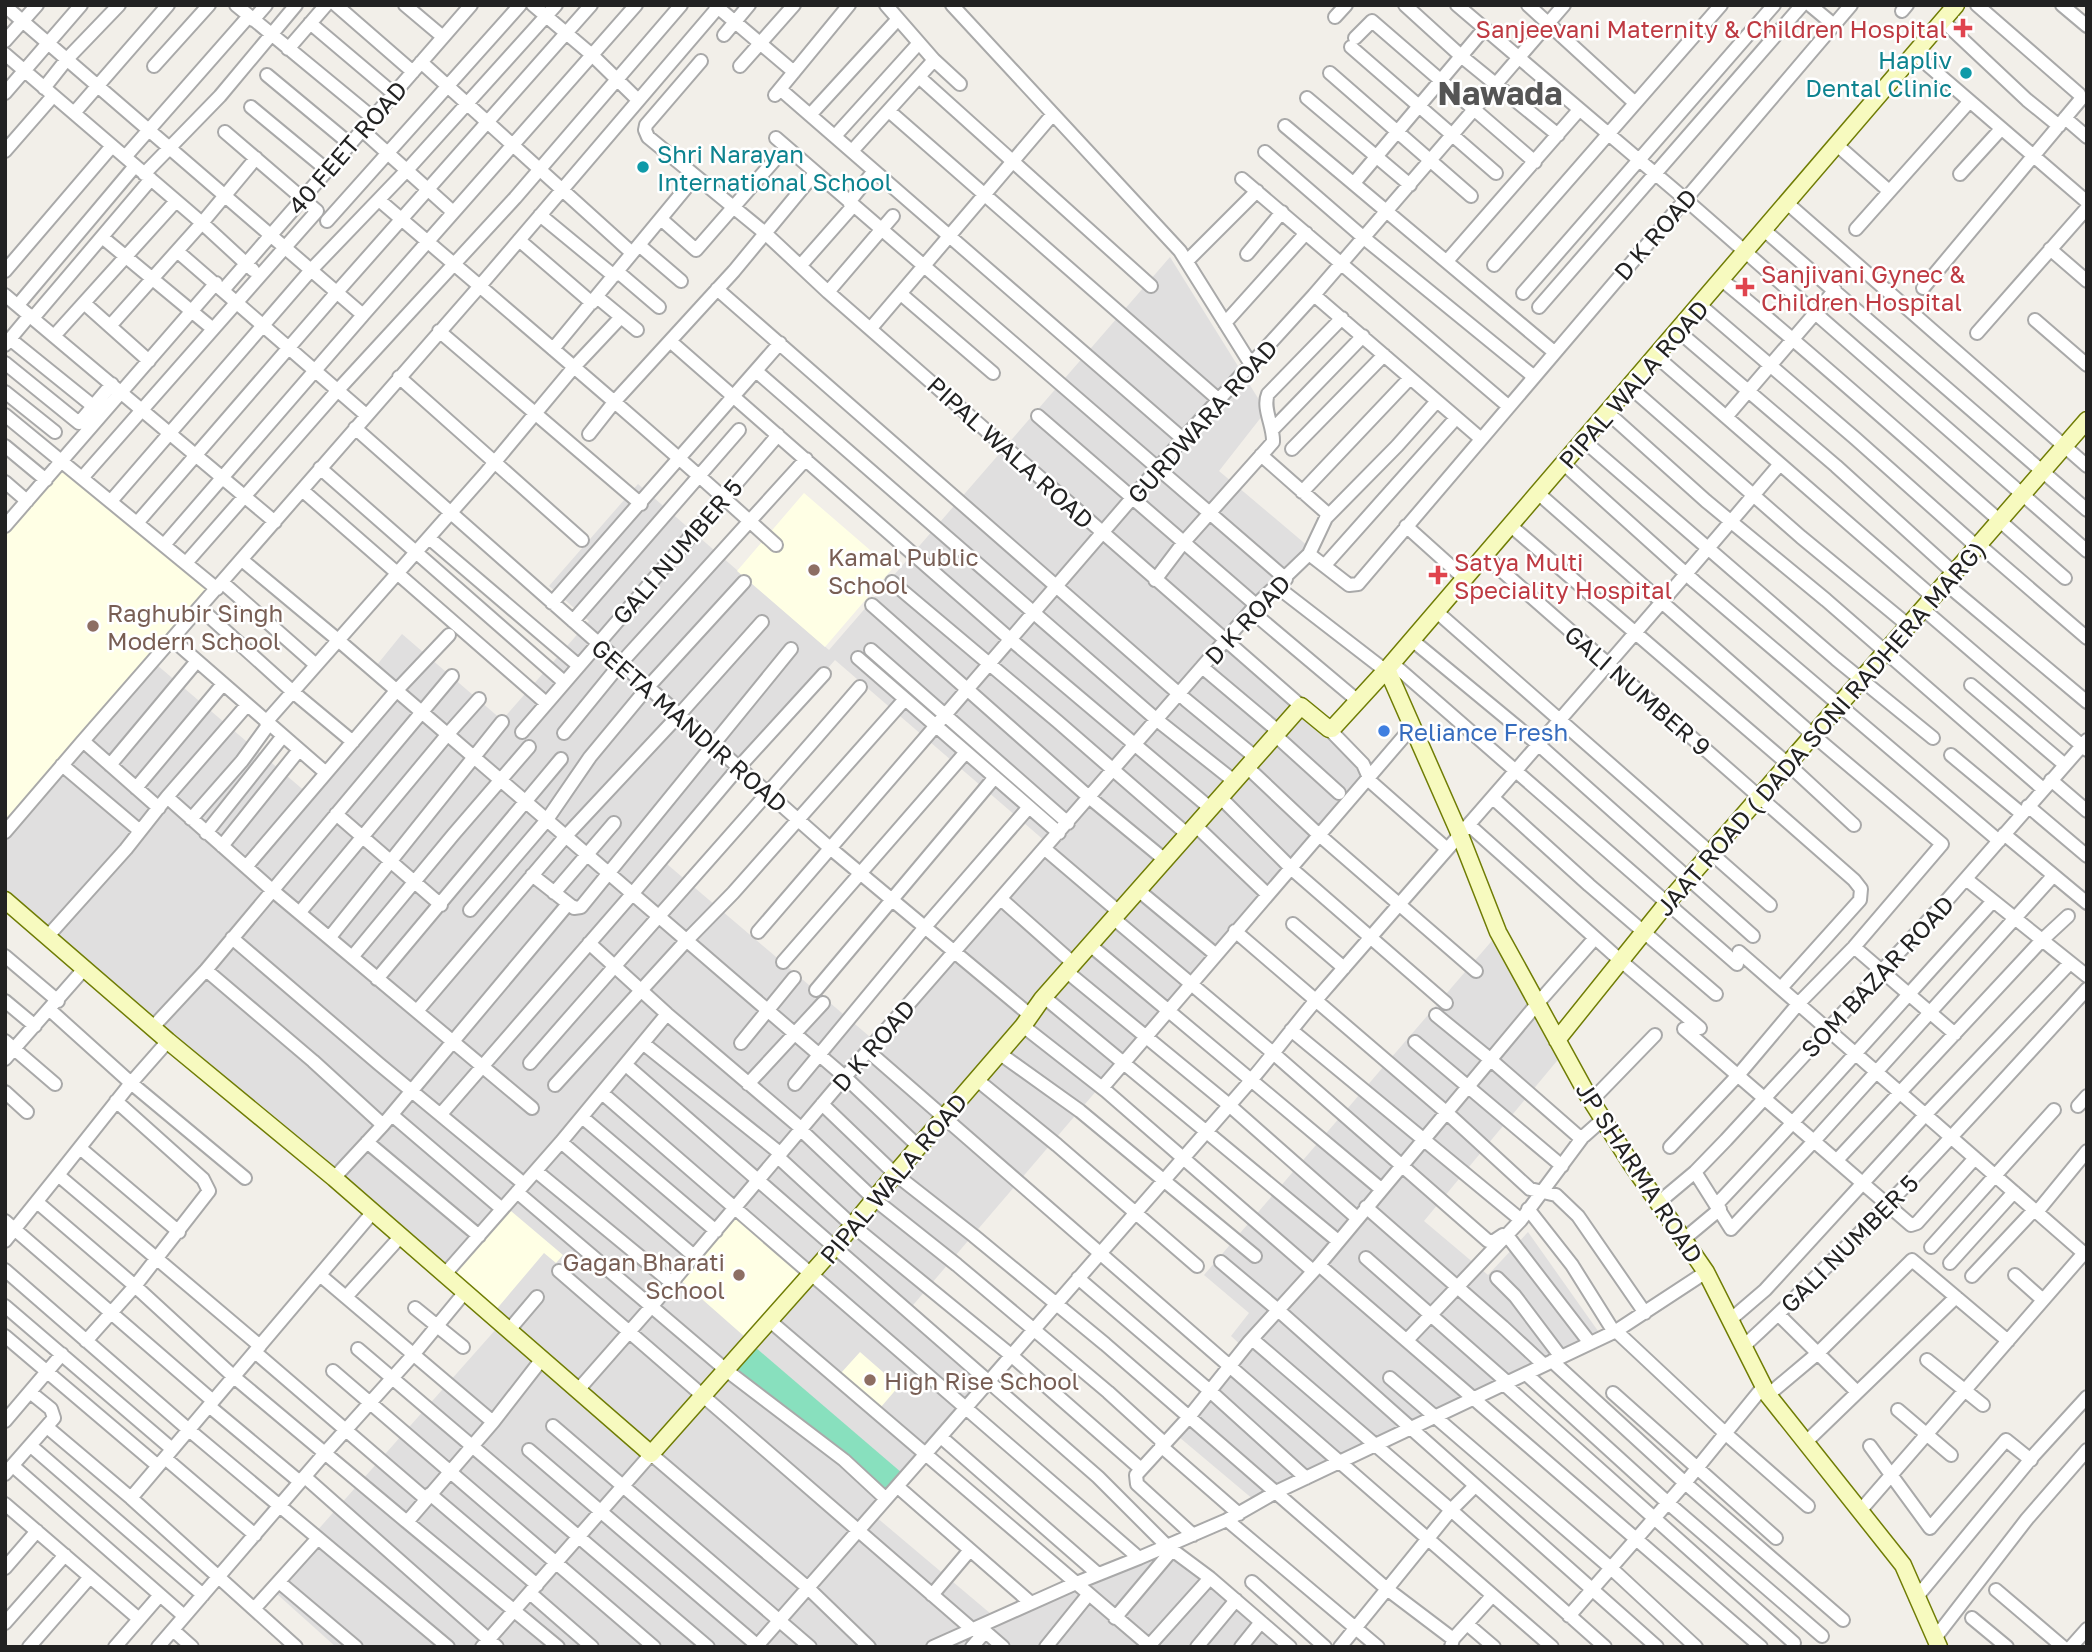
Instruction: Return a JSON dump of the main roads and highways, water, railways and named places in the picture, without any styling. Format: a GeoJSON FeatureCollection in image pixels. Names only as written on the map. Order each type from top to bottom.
{"type":"FeatureCollection","features":[{"type":"Feature","properties":{"kind":"place","name":"Sanjeevani Maternity & Children Hospital"},"geometry":{"type":"Point","coordinates":[1963,28]}},
{"type":"Feature","properties":{"kind":"place","name":"Hapliv Dental Clinic"},"geometry":{"type":"Point","coordinates":[1966,73]}},
{"type":"Feature","properties":{"kind":"place","name":"Shri Narayan International School"},"geometry":{"type":"Point","coordinates":[643,167]}},
{"type":"Feature","properties":{"kind":"place","name":"Sanjivani Gynec & Children Hospital"},"geometry":{"type":"Point","coordinates":[1745,287]}},
{"type":"Feature","properties":{"kind":"place","name":"Kamal Public School"},"geometry":{"type":"Point","coordinates":[814,570]}},
{"type":"Feature","properties":{"kind":"place","name":"Satya Multi Speciality Hospital"},"geometry":{"type":"Point","coordinates":[1438,575]}},
{"type":"Feature","properties":{"kind":"place","name":"Raghubir Singh Modern School"},"geometry":{"type":"Point","coordinates":[93,626]}},
{"type":"Feature","properties":{"kind":"place","name":"Reliance Fresh"},"geometry":{"type":"Point","coordinates":[1384,731]}},
{"type":"Feature","properties":{"kind":"place","name":"Gagan Bharati School"},"geometry":{"type":"Point","coordinates":[739,1275]}},
{"type":"Feature","properties":{"kind":"place","name":"High Rise School"},"geometry":{"type":"Point","coordinates":[870,1380]}},
{"type":"Feature","properties":{"kind":"district","name":"Nawada"},"geometry":{"type":"Point","coordinates":[1500,93]}}]}
